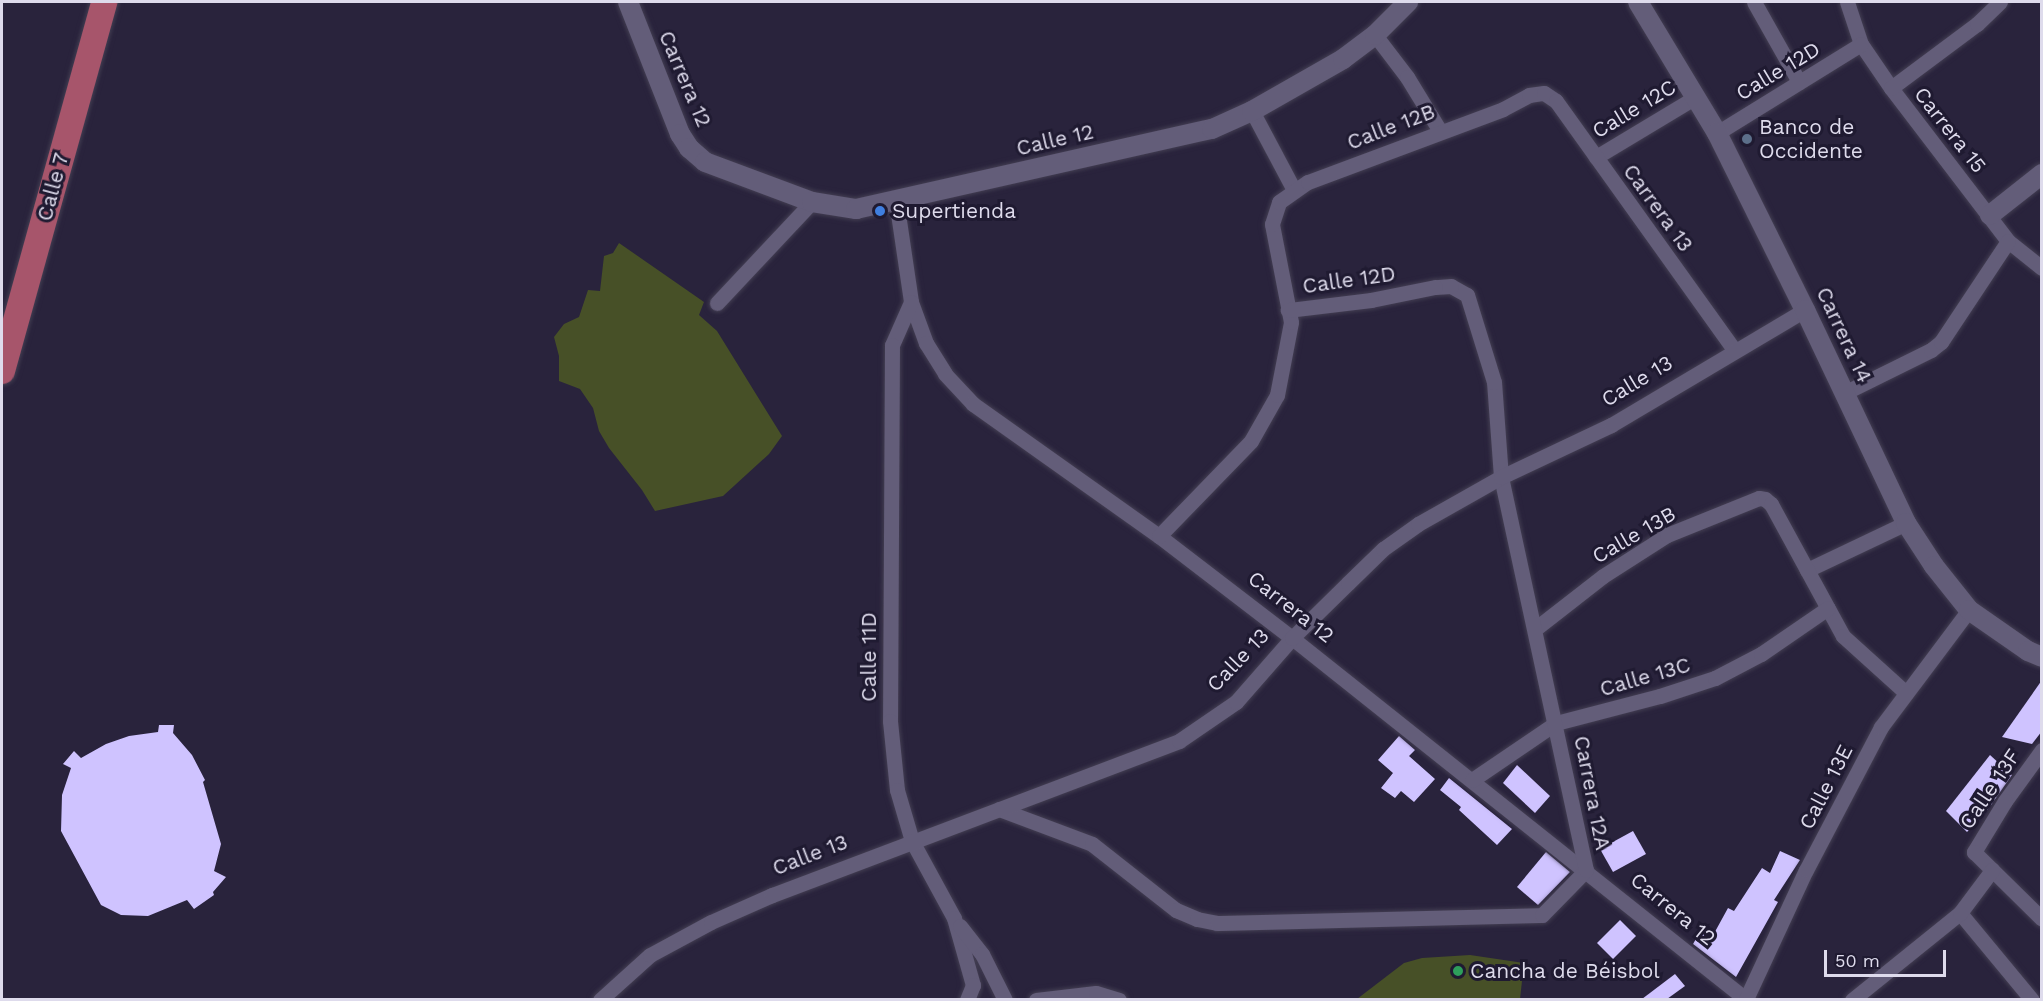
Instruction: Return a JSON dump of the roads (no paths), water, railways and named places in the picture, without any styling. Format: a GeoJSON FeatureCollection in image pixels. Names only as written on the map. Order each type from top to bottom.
{"type":"FeatureCollection","features":[{"type":"Feature","properties":{"kind":"main road","name":"Calle 7"},"geometry":{"type":"LineString","coordinates":[[2,371],[104,2]]}},
{"type":"Feature","properties":{"kind":"street","name":"Carrera 12"},"geometry":{"type":"LineString","coordinates":[[628,2],[670,111],[689,148],[705,162],[812,202]]}},
{"type":"Feature","properties":{"kind":"street","name":"Calle 12"},"geometry":{"type":"LineString","coordinates":[[812,202],[856,209],[1212,129],[1252,111],[1316,75],[1375,35],[1408,2]]}},
{"type":"Feature","properties":{"kind":"street","name":"Carrera 14"},"geometry":{"type":"LineString","coordinates":[[1638,2],[1717,133],[1805,310],[1906,523],[1934,566],[1969,610],[2028,651],[2042,657]]}},
{"type":"Feature","properties":{"kind":"street"},"geometry":{"type":"LineString","coordinates":[[1754,2],[1799,82]]}},
{"type":"Feature","properties":{"kind":"street","name":"Carrera 15"},"geometry":{"type":"LineString","coordinates":[[1847,2],[1861,45],[1891,88],[2008,241],[2042,268]]}},
{"type":"Feature","properties":{"kind":"street"},"geometry":{"type":"LineString","coordinates":[[1891,88],[1977,24],[2000,2]]}},
{"type":"Feature","properties":{"kind":"street"},"geometry":{"type":"LineString","coordinates":[[1375,35],[1407,77],[1440,131]]}},
{"type":"Feature","properties":{"kind":"street","name":"Calle 12D"},"geometry":{"type":"LineString","coordinates":[[1717,133],[1861,45]]}},
{"type":"Feature","properties":{"kind":"street","name":"Calle 12B"},"geometry":{"type":"LineString","coordinates":[[1288,310],[1272,224],[1279,202],[1308,182],[1503,109],[1529,95],[1544,93]]}},
{"type":"Feature","properties":{"kind":"street","name":"Carrera 13"},"geometry":{"type":"LineString","coordinates":[[1544,93],[1556,101],[1735,351]]}},
{"type":"Feature","properties":{"kind":"street","name":"Calle 12C"},"geometry":{"type":"LineString","coordinates":[[1596,157],[1694,98]]}},
{"type":"Feature","properties":{"kind":"street"},"geometry":{"type":"LineString","coordinates":[[1252,111],[1294,190]]}},
{"type":"Feature","properties":{"kind":"street"},"geometry":{"type":"LineString","coordinates":[[1990,215],[2042,174]]}},
{"type":"Feature","properties":{"kind":"street","name":"Carrera 12"},"geometry":{"type":"LineString","coordinates":[[896,200],[911,302],[926,343],[945,374],[973,404],[1159,536],[1292,638],[1746,999]]}},
{"type":"Feature","properties":{"kind":"street"},"geometry":{"type":"LineString","coordinates":[[717,303],[812,202]]}},
{"type":"Feature","properties":{"kind":"street"},"geometry":{"type":"LineString","coordinates":[[1844,393],[1930,350],[1941,342],[2008,241]]}},
{"type":"Feature","properties":{"kind":"street","name":"Calle 12D"},"geometry":{"type":"LineString","coordinates":[[1288,310],[1371,300],[1435,286],[1451,286]]}},
{"type":"Feature","properties":{"kind":"street","name":"Carrera 12A"},"geometry":{"type":"LineString","coordinates":[[999,809],[1092,844],[1176,910],[1197,919],[1217,923],[1542,915],[1586,870],[1501,477],[1494,382],[1467,295],[1451,286]]}},
{"type":"Feature","properties":{"kind":"street","name":"Calle 11D"},"geometry":{"type":"LineString","coordinates":[[911,302],[892,345],[890,721],[897,789],[912,841],[954,918],[973,985],[967,999]]}},
{"type":"Feature","properties":{"kind":"street"},"geometry":{"type":"LineString","coordinates":[[1159,536],[1251,441],[1277,395],[1291,322],[1288,310]]}},
{"type":"Feature","properties":{"kind":"street","name":"Calle 13"},"geometry":{"type":"LineString","coordinates":[[600,999],[650,955],[711,922],[772,895],[1179,741],[1236,702],[1292,638],[1383,549],[1418,524],[1501,477],[1611,425],[1805,310]]}},
{"type":"Feature","properties":{"kind":"street","name":"Calle 13B"},"geometry":{"type":"LineString","coordinates":[[1535,629],[1604,576],[1667,535],[1759,498],[1771,504],[1807,570]]}},
{"type":"Feature","properties":{"kind":"street"},"geometry":{"type":"LineString","coordinates":[[1906,523],[1807,570],[1843,636],[1906,693]]}},
{"type":"Feature","properties":{"kind":"street","name":"Calle 13C"},"geometry":{"type":"LineString","coordinates":[[1472,780],[1556,723],[1660,696],[1715,678],[1761,654],[1828,608]]}},
{"type":"Feature","properties":{"kind":"street","name":"Calle 13E"},"geometry":{"type":"LineString","coordinates":[[1746,999],[1806,870],[1875,737],[1969,610]]}},
{"type":"Feature","properties":{"kind":"street","name":"Calle 13F"},"geometry":{"type":"LineString","coordinates":[[1992,870],[1974,852],[2005,801],[2042,750]]}},
{"type":"Feature","properties":{"kind":"street"},"geometry":{"type":"LineString","coordinates":[[1852,999],[1960,913],[1992,870],[2042,919]]}},
{"type":"Feature","properties":{"kind":"street"},"geometry":{"type":"LineString","coordinates":[[1960,913],[2032,999]]}},
{"type":"Feature","properties":{"kind":"street"},"geometry":{"type":"LineString","coordinates":[[954,918],[982,954],[1005,999]]}},
{"type":"Feature","properties":{"kind":"street"},"geometry":{"type":"LineString","coordinates":[[1036,999],[1096,993],[1119,999]]}},
{"type":"Feature","properties":{"kind":"place","name":"Banco de Occidente"},"geometry":{"type":"Point","coordinates":[1747,139]}},
{"type":"Feature","properties":{"kind":"place","name":"Supertienda"},"geometry":{"type":"Point","coordinates":[880,211]}},
{"type":"Feature","properties":{"kind":"place","name":"Cancha de Béisbol"},"geometry":{"type":"Point","coordinates":[1458,971]}}]}
